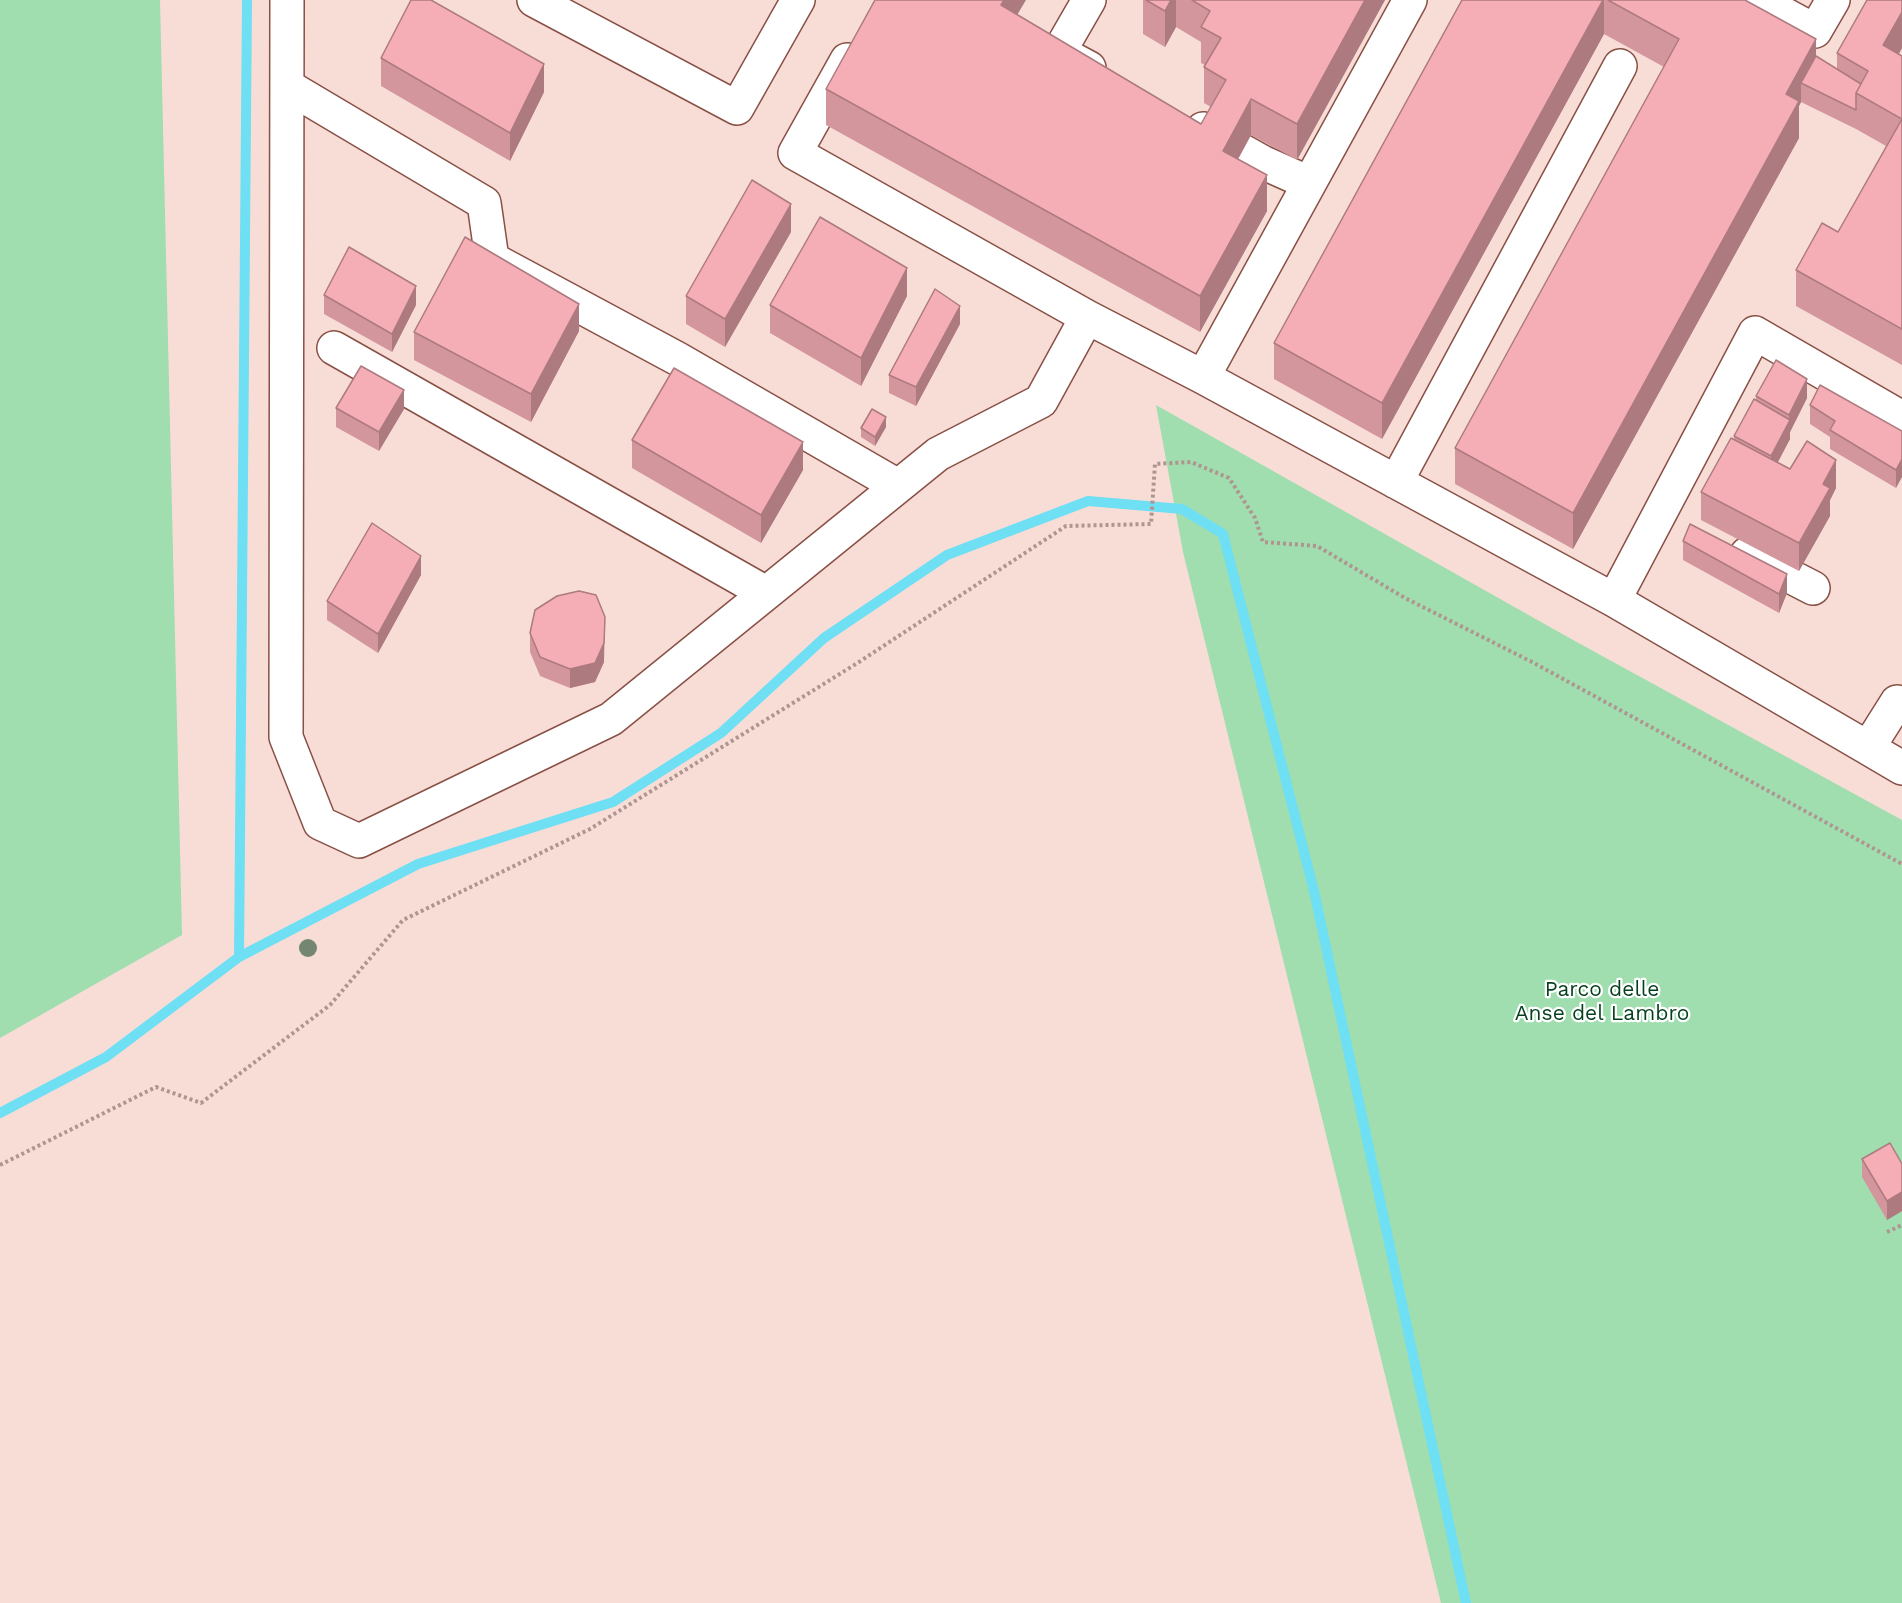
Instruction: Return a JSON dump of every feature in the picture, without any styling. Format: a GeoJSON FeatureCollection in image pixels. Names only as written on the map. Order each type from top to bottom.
{"type":"FeatureCollection","features":[{"type":"Feature","properties":{"kind":"lane"},"geometry":{"type":"LineString","coordinates":[[287,0],[286,737],[320,823],[359,841],[612,718],[938,454],[1041,401],[1087,317]]}},
{"type":"Feature","properties":{"kind":"lane"},"geometry":{"type":"LineString","coordinates":[[534,0],[736,108],[798,0]]}},
{"type":"Feature","properties":{"kind":"lane"},"geometry":{"type":"LineString","coordinates":[[1089,0],[1059,52],[1118,84]]}},
{"type":"Feature","properties":{"kind":"lane"},"geometry":{"type":"LineString","coordinates":[[1203,377],[1410,0]]}},
{"type":"Feature","properties":{"kind":"lane"},"geometry":{"type":"LineString","coordinates":[[1758,0],[1815,31],[1833,0]]}},
{"type":"Feature","properties":{"kind":"lane"},"geometry":{"type":"LineString","coordinates":[[850,56],[795,153],[1087,317],[1203,377],[1614,600],[1902,768]]}},
{"type":"Feature","properties":{"kind":"lane"},"geometry":{"type":"LineString","coordinates":[[1396,482],[1620,66]]}},
{"type":"Feature","properties":{"kind":"lane"},"geometry":{"type":"LineString","coordinates":[[287,86],[484,203],[492,259],[678,359],[898,486]]}},
{"type":"Feature","properties":{"kind":"lane"},"geometry":{"type":"LineString","coordinates":[[1177,115],[1262,162],[1309,183]]}},
{"type":"Feature","properties":{"kind":"lane"},"geometry":{"type":"LineString","coordinates":[[1614,600],[1755,333],[1902,418]]}},
{"type":"Feature","properties":{"kind":"lane"},"geometry":{"type":"LineString","coordinates":[[333,348],[766,593]]}},
{"type":"Feature","properties":{"kind":"lane"},"geometry":{"type":"LineString","coordinates":[[1727,544],[1813,588]]}},
{"type":"Feature","properties":{"kind":"lane"},"geometry":{"type":"LineString","coordinates":[[1868,748],[1897,702]]}},
{"type":"Feature","properties":{"kind":"path"},"geometry":{"type":"LineString","coordinates":[[0,1165],[156,1087],[201,1103],[330,1005],[403,920],[590,829],[859,662],[1066,526],[1151,524],[1155,464],[1191,462],[1228,478],[1255,518],[1263,542],[1317,546],[1405,597],[1532,663],[1902,864]]}},
{"type":"Feature","properties":{"kind":"path"},"geometry":{"type":"LineString","coordinates":[[1887,1232],[1902,1225]]}},
{"type":"Feature","properties":{"kind":"green space"},"geometry":{"type":"Polygon","coordinates":[[[0,0],[160,0],[182,935],[0,1038],[0,0]]]}},
{"type":"Feature","properties":{"kind":"green space","name":"Parco delle Anse del Lambro"},"geometry":{"type":"Polygon","coordinates":[[[1156,405],[1573,640],[1902,820],[1902,1603],[1441,1603],[1183,552],[1156,405]]]}},
{"type":"Feature","properties":{"kind":"building"},"geometry":{"type":"Polygon","coordinates":[[[411,0],[431,0],[544,64],[510,133],[381,58],[411,0]]]}},
{"type":"Feature","properties":{"kind":"building"},"geometry":{"type":"Polygon","coordinates":[[[875,0],[1004,0],[1001,5],[1201,124],[1226,80],[1204,67],[1221,38],[1201,27],[1210,11],[1192,0],[1365,0],[1297,124],[1251,99],[1223,151],[1267,175],[1200,296],[826,89],[875,0]]]}},
{"type":"Feature","properties":{"kind":"building"},"geometry":{"type":"Polygon","coordinates":[[[1146,0],[1171,0],[1165,11],[1146,0]]]}},
{"type":"Feature","properties":{"kind":"building"},"geometry":{"type":"Polygon","coordinates":[[[1462,0],[1603,0],[1382,403],[1274,343],[1462,0]]]}},
{"type":"Feature","properties":{"kind":"building"},"geometry":{"type":"Polygon","coordinates":[[[1608,0],[1745,0],[1816,39],[1786,94],[1799,101],[1573,513],[1455,448],[1679,39],[1608,0]]]}},
{"type":"Feature","properties":{"kind":"building"},"geometry":{"type":"Polygon","coordinates":[[[1867,0],[1902,0],[1902,12],[1883,45],[1902,56],[1902,119],[1856,93],[1868,71],[1837,53],[1867,0]]]}},
{"type":"Feature","properties":{"kind":"building"},"geometry":{"type":"Polygon","coordinates":[[[1816,56],[1861,84],[1856,93],[1856,110],[1801,83],[1816,56]]]}},
{"type":"Feature","properties":{"kind":"building"},"geometry":{"type":"Polygon","coordinates":[[[1902,119],[1902,329],[1796,270],[1822,223],[1838,232],[1902,119]]]}},
{"type":"Feature","properties":{"kind":"building"},"geometry":{"type":"Polygon","coordinates":[[[752,180],[791,204],[725,319],[686,296],[752,180]]]}},
{"type":"Feature","properties":{"kind":"building"},"geometry":{"type":"Polygon","coordinates":[[[820,217],[907,268],[861,358],[770,305],[820,217]]]}},
{"type":"Feature","properties":{"kind":"building"},"geometry":{"type":"Polygon","coordinates":[[[465,237],[579,304],[531,394],[414,332],[465,237]]]}},
{"type":"Feature","properties":{"kind":"building"},"geometry":{"type":"Polygon","coordinates":[[[349,247],[416,286],[392,334],[324,295],[349,247]]]}},
{"type":"Feature","properties":{"kind":"building"},"geometry":{"type":"Polygon","coordinates":[[[935,289],[960,306],[916,387],[889,375],[935,289]]]}},
{"type":"Feature","properties":{"kind":"building"},"geometry":{"type":"Polygon","coordinates":[[[1776,360],[1807,379],[1789,415],[1756,396],[1776,360]]]}},
{"type":"Feature","properties":{"kind":"building"},"geometry":{"type":"Polygon","coordinates":[[[361,366],[404,390],[379,432],[336,408],[361,366]]]}},
{"type":"Feature","properties":{"kind":"building"},"geometry":{"type":"Polygon","coordinates":[[[674,368],[803,442],[761,515],[632,440],[674,368]]]}},
{"type":"Feature","properties":{"kind":"building"},"geometry":{"type":"Polygon","coordinates":[[[1820,385],[1902,431],[1902,459],[1896,470],[1830,430],[1835,421],[1810,405],[1820,385]]]}},
{"type":"Feature","properties":{"kind":"building"},"geometry":{"type":"Polygon","coordinates":[[[1754,399],[1790,420],[1771,456],[1734,436],[1754,399]]]}},
{"type":"Feature","properties":{"kind":"building"},"geometry":{"type":"Polygon","coordinates":[[[872,409],[886,417],[875,437],[861,428],[872,409]]]}},
{"type":"Feature","properties":{"kind":"building"},"geometry":{"type":"Polygon","coordinates":[[[1731,438],[1790,469],[1807,441],[1836,460],[1823,484],[1830,488],[1799,543],[1701,492],[1731,438]]]}},
{"type":"Feature","properties":{"kind":"building"},"geometry":{"type":"Polygon","coordinates":[[[372,523],[421,556],[378,634],[327,601],[372,523]]]}},
{"type":"Feature","properties":{"kind":"building"},"geometry":{"type":"Polygon","coordinates":[[[1690,524],[1787,574],[1779,594],[1683,541],[1690,524]]]}},
{"type":"Feature","properties":{"kind":"building"},"geometry":{"type":"Polygon","coordinates":[[[579,591],[596,595],[605,617],[604,643],[595,663],[570,669],[540,657],[530,633],[535,610],[557,596],[579,591]]]}},
{"type":"Feature","properties":{"kind":"building"},"geometry":{"type":"Polygon","coordinates":[[[1890,1143],[1902,1164],[1902,1192],[1887,1201],[1862,1159],[1890,1143]]]}},
{"type":"Feature","properties":{"kind":"waterway"},"geometry":{"type":"LineString","coordinates":[[247,0],[239,957],[418,864],[613,802],[721,733],[824,638],[947,555],[1088,501],[1182,509],[1223,534],[1314,891],[1466,1603]]}},
{"type":"Feature","properties":{"kind":"waterway"},"geometry":{"type":"LineString","coordinates":[[0,1113],[106,1057],[239,957]]}}]}
